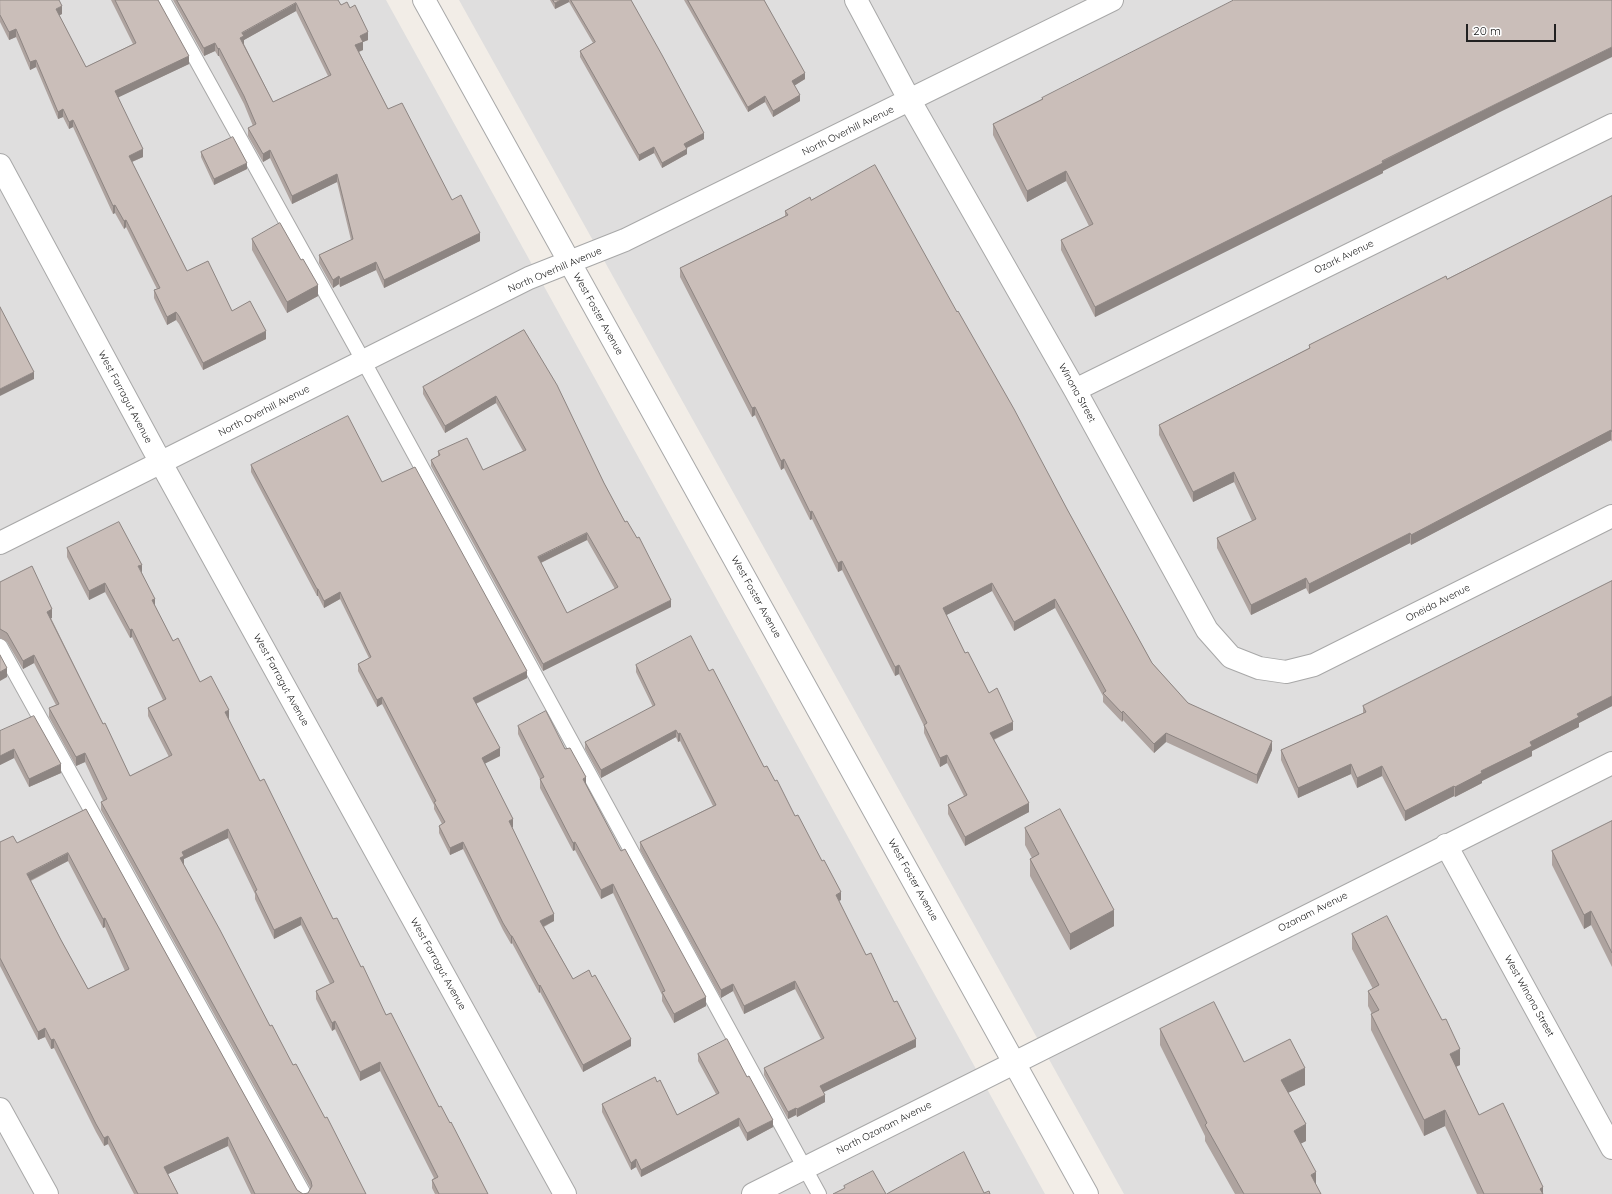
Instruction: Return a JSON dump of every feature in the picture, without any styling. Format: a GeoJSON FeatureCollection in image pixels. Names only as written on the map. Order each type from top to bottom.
{"type":"FeatureCollection","features":[{"type":"Feature","properties":{"kind":"street","name":"West Foster Avenue"},"geometry":{"type":"LineString","coordinates":[[424,0],[1087,1194]]}},
{"type":"Feature","properties":{"kind":"street"},"geometry":{"type":"LineString","coordinates":[[856,0],[910,101]]}},
{"type":"Feature","properties":{"kind":"street","name":"North Overhill Avenue"},"geometry":{"type":"LineString","coordinates":[[0,543],[364,362],[529,278],[626,240],[1112,0]]}},
{"type":"Feature","properties":{"kind":"street","name":"Winona Street"},"geometry":{"type":"LineString","coordinates":[[910,101],[1075,390],[1207,630],[1231,657],[1259,668]]}},
{"type":"Feature","properties":{"kind":"street","name":"Ozark Avenue"},"geometry":{"type":"LineString","coordinates":[[1075,390],[1612,125]]}},
{"type":"Feature","properties":{"kind":"street","name":"West Farragut Avenue"},"geometry":{"type":"LineString","coordinates":[[0,165],[161,463],[565,1194]]}},
{"type":"Feature","properties":{"kind":"street","name":"Oneida Avenue"},"geometry":{"type":"LineString","coordinates":[[1259,668],[1286,672],[1314,665],[1612,516]]}},
{"type":"Feature","properties":{"kind":"street","name":"Ozanam Avenue"},"geometry":{"type":"LineString","coordinates":[[1014,1063],[1612,763]]}},
{"type":"Feature","properties":{"kind":"street","name":"West Winona Street"},"geometry":{"type":"LineString","coordinates":[[1446,845],[1612,1148]]}},
{"type":"Feature","properties":{"kind":"street","name":"North Ozanam Avenue"},"geometry":{"type":"LineString","coordinates":[[754,1194],[1014,1063]]}},
{"type":"Feature","properties":{"kind":"street"},"geometry":{"type":"LineString","coordinates":[[0,1109],[47,1194]]}},
{"type":"Feature","properties":{"kind":"lane"},"geometry":{"type":"LineString","coordinates":[[163,0],[364,362],[819,1194]]}},
{"type":"Feature","properties":{"kind":"lane"},"geometry":{"type":"LineString","coordinates":[[0,646],[304,1194]]}},
{"type":"Feature","properties":{"kind":"shaded area"},"geometry":{"type":"Polygon","coordinates":[[[0,0],[386,0],[1045,1194],[0,1194],[0,0]]]}},
{"type":"Feature","properties":{"kind":"shaded area"},"geometry":{"type":"Polygon","coordinates":[[[459,0],[1612,0],[1612,1194],[1124,1194],[459,0]]]}},
{"type":"Feature","properties":{"kind":"building"},"geometry":{"type":"Polygon","coordinates":[[[0,0],[59,0],[62,6],[56,9],[86,67],[136,43],[115,0],[158,0],[189,56],[115,91],[143,149],[129,156],[187,271],[208,261],[232,311],[250,301],[266,331],[203,363],[176,312],[167,317],[154,290],[160,288],[126,220],[124,221],[115,205],[113,206],[73,120],[69,122],[63,109],[58,112],[36,60],[30,62],[16,29],[9,32],[0,15],[0,0]]]}},
{"type":"Feature","properties":{"kind":"building"},"geometry":{"type":"Polygon","coordinates":[[[177,0],[338,0],[341,5],[347,2],[350,8],[355,5],[368,32],[360,36],[363,42],[355,45],[388,109],[402,103],[452,200],[461,195],[480,233],[384,280],[376,262],[340,279],[339,276],[333,280],[319,255],[353,239],[337,174],[292,196],[270,150],[263,154],[248,128],[256,124],[244,96],[219,48],[218,49],[215,43],[204,48],[177,0]],[[296,3],[242,33],[244,36],[240,38],[273,102],[331,75],[296,3]]]}},
{"type":"Feature","properties":{"kind":"building"},"geometry":{"type":"Polygon","coordinates":[[[553,0],[561,0],[555,3],[553,0]]]}},
{"type":"Feature","properties":{"kind":"building"},"geometry":{"type":"Polygon","coordinates":[[[571,0],[631,0],[704,133],[684,144],[687,149],[662,163],[654,147],[639,155],[580,51],[595,42],[571,0]]]}},
{"type":"Feature","properties":{"kind":"building"},"geometry":{"type":"Polygon","coordinates":[[[688,0],[764,0],[805,73],[792,81],[800,95],[773,111],[765,96],[748,107],[688,0]]]}},
{"type":"Feature","properties":{"kind":"building"},"geometry":{"type":"Polygon","coordinates":[[[1234,0],[1612,0],[1612,47],[1382,161],[1383,163],[1095,307],[1061,240],[1093,224],[1066,171],[1027,191],[993,124],[1234,0]]]}},
{"type":"Feature","properties":{"kind":"building"},"geometry":{"type":"Polygon","coordinates":[[[233,137],[247,163],[214,179],[201,152],[233,137]]]}},
{"type":"Feature","properties":{"kind":"building"},"geometry":{"type":"Polygon","coordinates":[[[875,165],[957,312],[958,311],[1014,409],[1152,663],[1188,703],[1272,741],[1257,775],[1166,733],[1154,744],[1123,711],[1122,713],[1103,693],[1106,691],[1055,599],[1014,622],[992,583],[943,608],[965,653],[968,652],[989,693],[997,688],[1013,722],[990,733],[1029,803],[965,837],[948,805],[967,795],[947,755],[940,758],[924,725],[927,723],[899,665],[895,667],[842,561],[838,563],[812,511],[810,512],[784,459],[781,461],[755,407],[752,408],[680,268],[788,215],[785,211],[810,197],[811,200],[875,165]]]}},
{"type":"Feature","properties":{"kind":"building"},"geometry":{"type":"Polygon","coordinates":[[[1612,196],[1612,432],[1611,430],[1411,535],[1410,533],[1309,584],[1306,578],[1251,605],[1217,538],[1256,519],[1234,472],[1193,492],[1159,425],[1310,348],[1309,345],[1446,276],[1447,279],[1612,196]]]}},
{"type":"Feature","properties":{"kind":"building"},"geometry":{"type":"Polygon","coordinates":[[[280,223],[301,260],[303,259],[318,285],[287,302],[252,239],[280,223]]]}},
{"type":"Feature","properties":{"kind":"building"},"geometry":{"type":"Polygon","coordinates":[[[0,307],[34,372],[0,389],[0,307]]]}},
{"type":"Feature","properties":{"kind":"building"},"geometry":{"type":"Polygon","coordinates":[[[524,330],[557,385],[604,483],[625,522],[627,521],[637,538],[639,537],[671,600],[543,664],[431,460],[440,455],[438,451],[467,438],[483,470],[526,450],[496,396],[445,426],[423,387],[524,330]],[[587,533],[538,557],[567,613],[618,587],[587,533]]]}},
{"type":"Feature","properties":{"kind":"building"},"geometry":{"type":"Polygon","coordinates":[[[348,416],[382,482],[415,467],[527,671],[473,698],[500,748],[482,758],[513,819],[509,821],[554,914],[540,921],[573,979],[589,970],[592,977],[595,975],[631,1039],[583,1065],[540,985],[539,986],[512,936],[503,923],[463,842],[450,848],[439,826],[445,822],[434,802],[436,801],[382,697],[377,700],[358,664],[371,657],[340,592],[324,601],[251,465],[348,416]]]}},
{"type":"Feature","properties":{"kind":"building"},"geometry":{"type":"Polygon","coordinates":[[[119,522],[142,565],[138,566],[155,599],[152,600],[173,641],[178,638],[200,682],[211,676],[229,710],[225,712],[260,781],[264,779],[333,919],[337,918],[361,967],[363,966],[386,1015],[391,1013],[439,1107],[441,1106],[450,1123],[451,1122],[488,1194],[439,1194],[432,1180],[438,1177],[380,1062],[360,1072],[335,1021],[332,1023],[316,991],[334,982],[301,917],[274,930],[228,829],[182,852],[184,856],[180,858],[220,930],[270,1026],[272,1025],[293,1065],[296,1064],[325,1118],[327,1117],[366,1194],[303,1194],[308,1193],[312,1186],[311,1181],[101,802],[107,799],[85,753],[76,757],[49,708],[59,704],[34,655],[23,661],[7,633],[0,629],[0,582],[32,566],[52,609],[47,612],[103,724],[105,723],[130,776],[172,755],[148,708],[166,699],[132,629],[130,630],[105,583],[89,591],[67,548],[119,522]]]}},
{"type":"Feature","properties":{"kind":"building"},"geometry":{"type":"Polygon","coordinates":[[[1612,581],[1612,696],[1577,714],[1579,717],[1530,742],[1532,746],[1481,771],[1482,773],[1455,787],[1454,786],[1405,811],[1382,766],[1357,778],[1351,764],[1298,788],[1281,750],[1366,712],[1363,706],[1612,581]]]}},
{"type":"Feature","properties":{"kind":"building"},"geometry":{"type":"Polygon","coordinates":[[[691,636],[709,671],[713,669],[764,767],[767,766],[775,781],[777,780],[795,816],[798,815],[822,861],[824,860],[841,892],[836,895],[866,955],[871,953],[894,1002],[897,1001],[916,1039],[820,1086],[825,1095],[788,1112],[764,1068],[824,1038],[795,981],[744,1006],[733,984],[721,990],[640,842],[716,805],[680,733],[678,734],[676,730],[601,770],[585,742],[655,705],[636,665],[691,636]]]}},
{"type":"Feature","properties":{"kind":"building"},"geometry":{"type":"Polygon","coordinates":[[[0,655],[7,668],[0,672],[0,655]]]}},
{"type":"Feature","properties":{"kind":"building"},"geometry":{"type":"Polygon","coordinates":[[[546,711],[565,749],[570,748],[586,777],[583,779],[621,851],[625,849],[706,997],[674,1014],[662,992],[665,991],[613,884],[601,890],[575,842],[573,843],[540,779],[544,777],[518,726],[546,711]]]}},
{"type":"Feature","properties":{"kind":"building"},"geometry":{"type":"Polygon","coordinates":[[[34,716],[61,764],[29,779],[14,749],[0,756],[0,731],[34,716]]]}},
{"type":"Feature","properties":{"kind":"building"},"geometry":{"type":"Polygon","coordinates":[[[86,809],[297,1190],[303,1194],[255,1194],[228,1137],[164,1167],[178,1194],[138,1194],[108,1136],[104,1138],[96,1124],[54,1039],[51,1040],[45,1028],[38,1032],[0,958],[0,842],[13,836],[17,843],[86,809]],[[68,853],[27,874],[88,989],[129,969],[105,918],[103,919],[68,853]]]}},
{"type":"Feature","properties":{"kind":"building"},"geometry":{"type":"Polygon","coordinates":[[[1060,809],[1114,910],[1070,934],[1030,859],[1039,854],[1025,828],[1060,809]]]}},
{"type":"Feature","properties":{"kind":"building"},"geometry":{"type":"Polygon","coordinates":[[[1612,821],[1612,953],[1591,911],[1584,915],[1552,851],[1612,821]]]}},
{"type":"Feature","properties":{"kind":"building"},"geometry":{"type":"Polygon","coordinates":[[[1387,916],[1442,1020],[1446,1019],[1460,1049],[1450,1054],[1479,1115],[1503,1103],[1543,1187],[1540,1189],[1543,1194],[1484,1194],[1445,1110],[1424,1120],[1371,1014],[1379,1010],[1368,991],[1379,985],[1352,934],[1387,916]]]}},
{"type":"Feature","properties":{"kind":"building"},"geometry":{"type":"Polygon","coordinates":[[[1214,1002],[1244,1062],[1290,1039],[1305,1068],[1281,1080],[1306,1124],[1294,1131],[1316,1172],[1311,1175],[1321,1194],[1244,1194],[1205,1125],[1207,1123],[1160,1029],[1214,1002]]]}},
{"type":"Feature","properties":{"kind":"building"},"geometry":{"type":"Polygon","coordinates":[[[727,1039],[747,1077],[749,1076],[773,1120],[747,1133],[739,1118],[641,1170],[636,1159],[631,1163],[602,1104],[655,1077],[657,1082],[660,1080],[677,1115],[719,1093],[698,1054],[727,1039]]]}},
{"type":"Feature","properties":{"kind":"building"},"geometry":{"type":"Polygon","coordinates":[[[964,1152],[984,1193],[989,1191],[990,1194],[887,1194],[964,1152]]]}},
{"type":"Feature","properties":{"kind":"building"},"geometry":{"type":"Polygon","coordinates":[[[873,1171],[886,1194],[833,1194],[845,1188],[844,1186],[873,1171]]]}}]}
